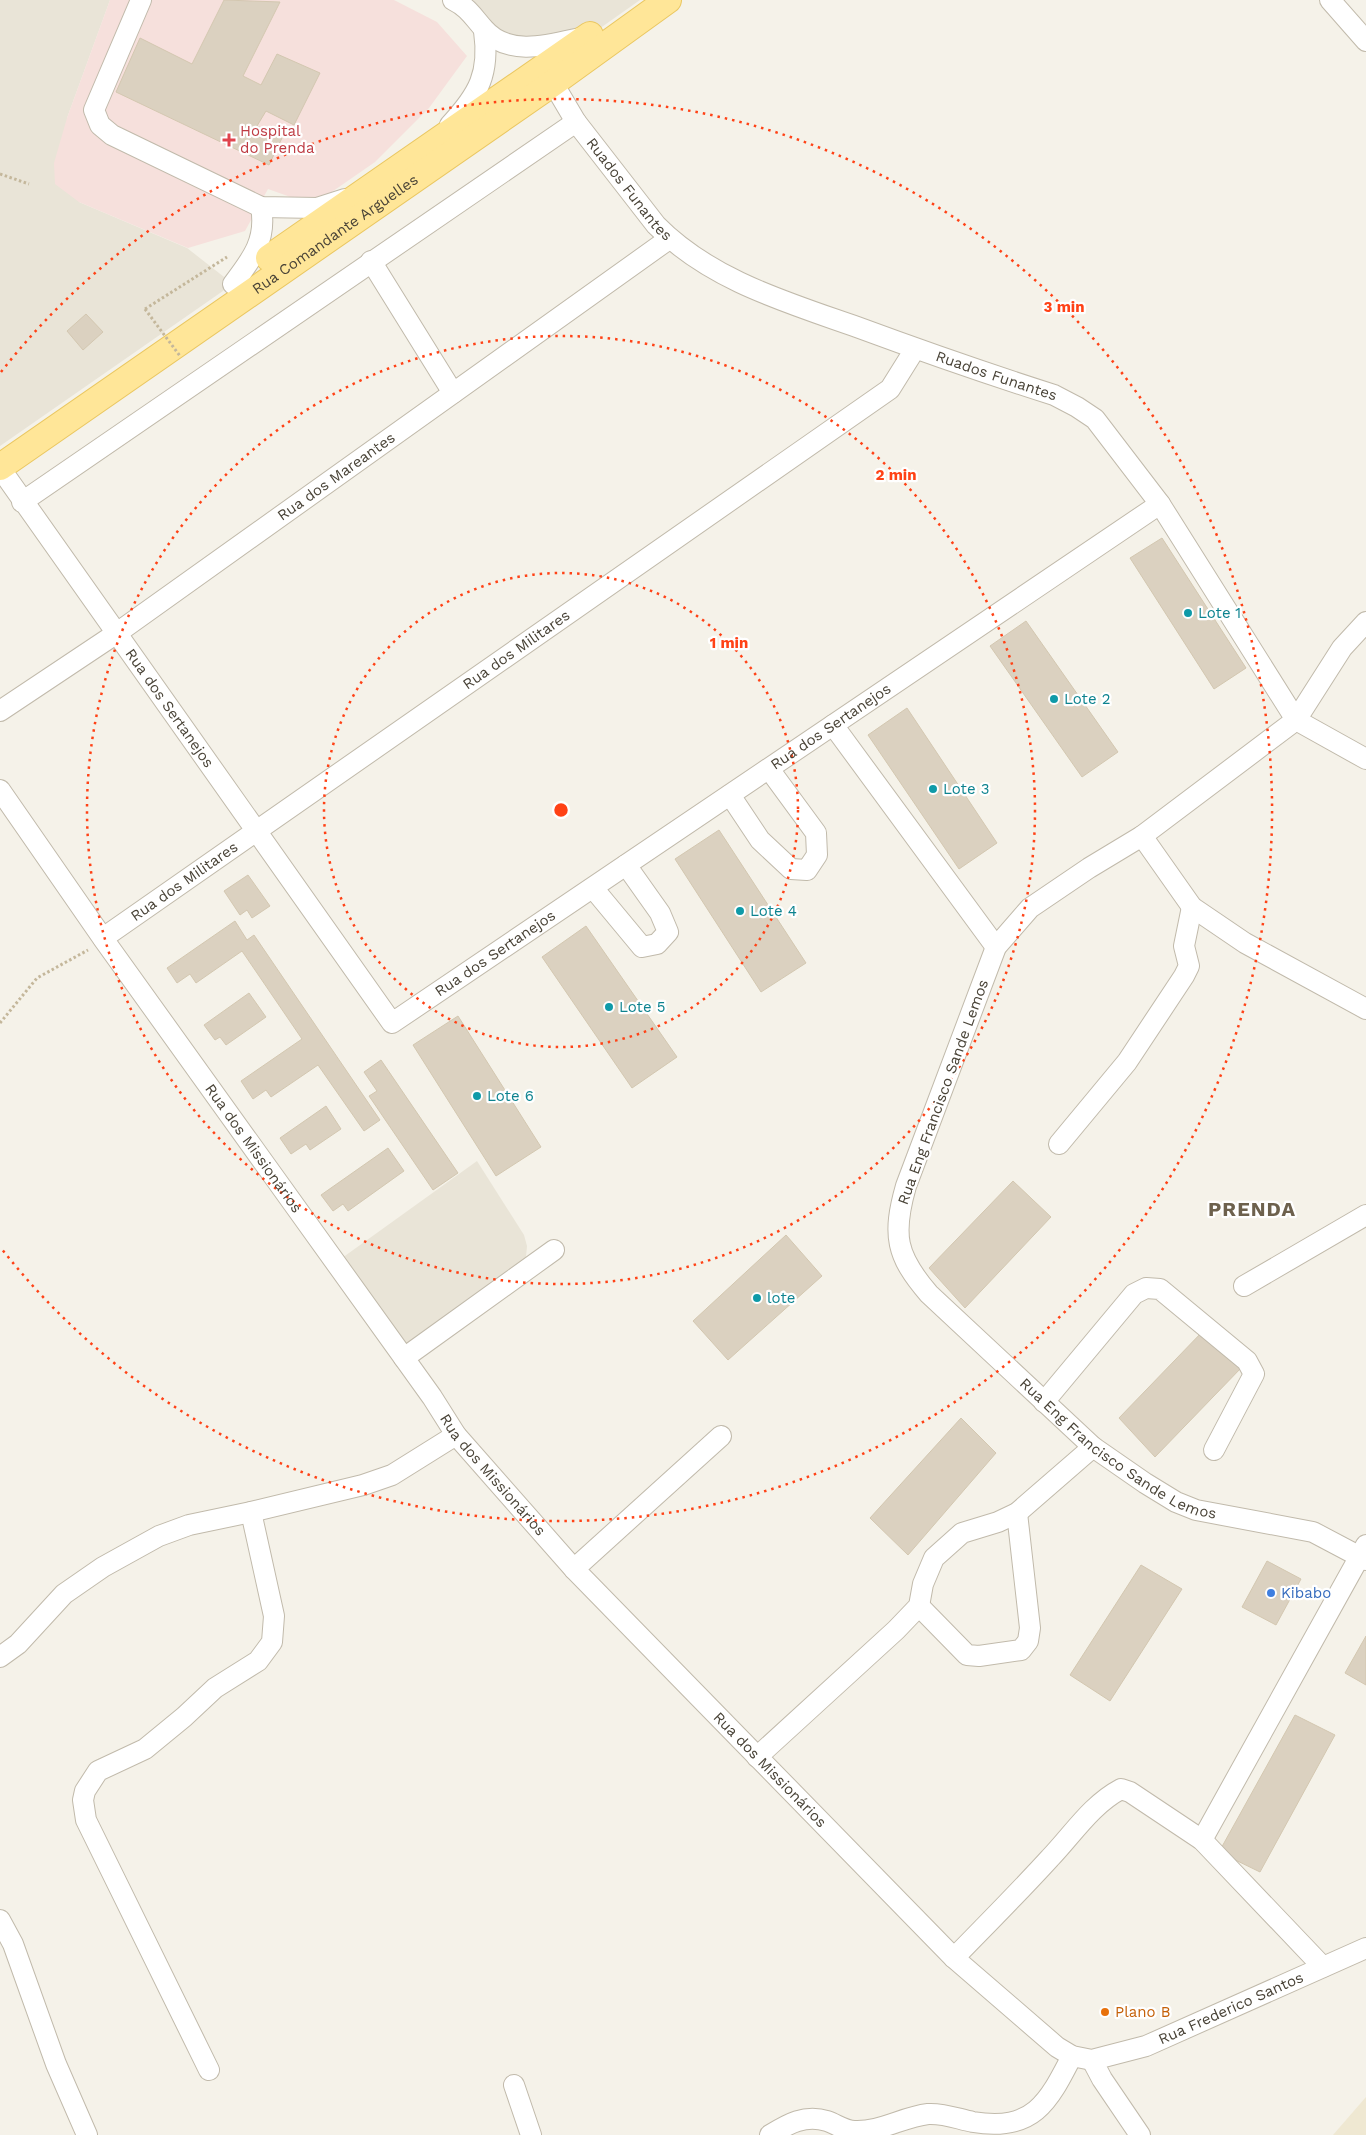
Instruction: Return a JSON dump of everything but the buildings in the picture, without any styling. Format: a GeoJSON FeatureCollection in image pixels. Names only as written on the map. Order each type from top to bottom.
{"type":"FeatureCollection","features":[{"type":"Feature","properties":{"kind":"main road","name":"Rua Comandante Arguelles"},"geometry":{"type":"LineString","coordinates":[[0,446],[640,0]]}},
{"type":"Feature","properties":{"kind":"main road","name":"Rua Comandante Arguelles"},"geometry":{"type":"LineString","coordinates":[[0,468],[553,84],[668,0]]}},
{"type":"Feature","properties":{"kind":"street"},"geometry":{"type":"LineString","coordinates":[[141,0],[94,110],[100,125],[112,135],[261,207],[317,208],[344,200],[372,187]]}},
{"type":"Feature","properties":{"kind":"street"},"geometry":{"type":"LineString","coordinates":[[453,0],[472,13],[484,31],[501,42],[536,48],[589,36]]}},
{"type":"Feature","properties":{"kind":"street"},"geometry":{"type":"LineString","coordinates":[[1330,0],[1366,41]]}},
{"type":"Feature","properties":{"kind":"street"},"geometry":{"type":"LineString","coordinates":[[429,147],[474,96],[480,83],[487,52],[484,31]]}},
{"type":"Feature","properties":{"kind":"street","name":"Ruados Funantes"},"geometry":{"type":"LineString","coordinates":[[553,84],[576,122],[641,207],[670,239],[709,268],[768,295],[915,348],[1054,395],[1095,419],[1160,504],[1296,720],[1366,759]]}},
{"type":"Feature","properties":{"kind":"street"},"geometry":{"type":"LineString","coordinates":[[22,502],[576,122]]}},
{"type":"Feature","properties":{"kind":"street"},"geometry":{"type":"LineString","coordinates":[[233,284],[260,243],[264,224],[261,207]]}},
{"type":"Feature","properties":{"kind":"street","name":"Rua dos Mareantes"},"geometry":{"type":"LineString","coordinates":[[0,711],[117,633],[670,239]]}},
{"type":"Feature","properties":{"kind":"street"},"geometry":{"type":"LineString","coordinates":[[371,261],[453,393]]}},
{"type":"Feature","properties":{"kind":"street","name":"Rua dos Militares"},"geometry":{"type":"LineString","coordinates":[[103,939],[255,830],[890,389],[915,348]]}},
{"type":"Feature","properties":{"kind":"street","name":"Rua dos Sertanejos"},"geometry":{"type":"LineString","coordinates":[[0,468],[22,502],[117,633],[392,1023],[1160,504]]}},
{"type":"Feature","properties":{"kind":"street"},"geometry":{"type":"LineString","coordinates":[[1296,720],[1342,648],[1366,622]]}},
{"type":"Feature","properties":{"kind":"street","name":"Rua Eng Francisco Sande Lemos"},"geometry":{"type":"LineString","coordinates":[[1296,720],[1142,836],[1088,868],[1030,908],[996,947],[906,1186],[899,1211],[898,1235],[901,1252],[911,1274],[930,1294],[1093,1447],[1145,1483],[1176,1502],[1196,1510],[1313,1532],[1363,1553]]}},
{"type":"Feature","properties":{"kind":"street"},"geometry":{"type":"LineString","coordinates":[[833,725],[996,947]]}},
{"type":"Feature","properties":{"kind":"street"},"geometry":{"type":"LineString","coordinates":[[730,795],[760,840],[790,869],[807,870],[817,855],[816,833],[769,769]]}},
{"type":"Feature","properties":{"kind":"street","name":"Rua dos Missionários"},"geometry":{"type":"LineString","coordinates":[[0,790],[103,939],[404,1358],[456,1436],[574,1569],[954,1958],[1057,2047],[1072,2056],[1092,2060]]}},
{"type":"Feature","properties":{"kind":"street"},"geometry":{"type":"LineString","coordinates":[[1142,836],[1192,907],[1245,943],[1366,1009]]}},
{"type":"Feature","properties":{"kind":"street"},"geometry":{"type":"LineString","coordinates":[[593,888],[642,947],[657,944],[668,932],[660,913],[626,865]]}},
{"type":"Feature","properties":{"kind":"street"},"geometry":{"type":"LineString","coordinates":[[1059,1144],[1127,1062],[1184,976],[1189,966],[1184,946],[1192,907]]}},
{"type":"Feature","properties":{"kind":"street"},"geometry":{"type":"LineString","coordinates":[[1244,1286],[1366,1215]]}},
{"type":"Feature","properties":{"kind":"street"},"geometry":{"type":"LineString","coordinates":[[404,1358],[554,1250]]}},
{"type":"Feature","properties":{"kind":"street"},"geometry":{"type":"LineString","coordinates":[[1044,1402],[1134,1294],[1146,1288],[1160,1289],[1247,1361],[1254,1374],[1214,1450]]}},
{"type":"Feature","properties":{"kind":"street"},"geometry":{"type":"LineString","coordinates":[[0,1657],[18,1644],[64,1594],[103,1567],[159,1536],[189,1525],[363,1485],[392,1474],[456,1436]]}},
{"type":"Feature","properties":{"kind":"street"},"geometry":{"type":"LineString","coordinates":[[574,1569],[721,1436]]}},
{"type":"Feature","properties":{"kind":"street"},"geometry":{"type":"LineString","coordinates":[[757,1757],[896,1630],[919,1606],[923,1584],[934,1558],[962,1533],[998,1522],[1017,1513],[1093,1447]]}},
{"type":"Feature","properties":{"kind":"street"},"geometry":{"type":"LineString","coordinates":[[209,2070],[86,1820],[83,1800],[91,1779],[98,1771],[145,1749],[184,1718],[215,1688],[258,1661],[272,1642],[274,1616],[251,1512]]}},
{"type":"Feature","properties":{"kind":"street"},"geometry":{"type":"LineString","coordinates":[[919,1606],[967,1655],[979,1656],[1021,1650],[1028,1641],[1030,1628],[1017,1513]]}},
{"type":"Feature","properties":{"kind":"street"},"geometry":{"type":"LineString","coordinates":[[1202,1840],[1363,1553]]}},
{"type":"Feature","properties":{"kind":"street"},"geometry":{"type":"LineString","coordinates":[[954,1958],[1046,1863],[1088,1814],[1110,1795],[1121,1790],[1130,1792],[1202,1840],[1323,1967]]}},
{"type":"Feature","properties":{"kind":"street"},"geometry":{"type":"LineString","coordinates":[[0,1920],[13,1944],[56,2064],[87,2135]]}},
{"type":"Feature","properties":{"kind":"street","name":"Rua Frederico Santos"},"geometry":{"type":"LineString","coordinates":[[1092,2060],[1146,2046],[1366,1948]]}},
{"type":"Feature","properties":{"kind":"street"},"geometry":{"type":"LineString","coordinates":[[770,2135],[802,2118],[826,2120],[850,2131],[861,2132],[931,2114],[946,2114],[990,2124],[1003,2124],[1019,2120],[1044,2104],[1053,2093],[1072,2056]]}},
{"type":"Feature","properties":{"kind":"street"},"geometry":{"type":"LineString","coordinates":[[1092,2060],[1102,2079],[1140,2135]]}},
{"type":"Feature","properties":{"kind":"street"},"geometry":{"type":"LineString","coordinates":[[514,2085],[531,2135]]}},
{"type":"Feature","properties":{"kind":"path"},"geometry":{"type":"LineString","coordinates":[[0,174],[29,184]]}},
{"type":"Feature","properties":{"kind":"path"},"geometry":{"type":"LineString","coordinates":[[180,356],[145,309],[234,253]]}},
{"type":"Feature","properties":{"kind":"path"},"geometry":{"type":"LineString","coordinates":[[0,1023],[37,978],[103,939]]}},
{"type":"Feature","properties":{"kind":"shaded area"},"geometry":{"type":"Polygon","coordinates":[[[0,0],[110,0],[67,118],[79,202],[187,248],[233,284],[0,446],[0,0]]]}},
{"type":"Feature","properties":{"kind":"shaded area","name":"Hospital do Prenda"},"geometry":{"type":"Polygon","coordinates":[[[110,0],[394,0],[437,22],[467,56],[429,108],[375,162],[313,205],[268,189],[245,231],[188,248],[79,202],[55,184],[54,163],[67,118],[110,0]]]}},
{"type":"Feature","properties":{"kind":"shaded area"},"geometry":{"type":"Polygon","coordinates":[[[453,0],[640,0],[589,36],[522,46],[453,0]]]}},
{"type":"Feature","properties":{"kind":"shaded area"},"geometry":{"type":"Polygon","coordinates":[[[477,1161],[524,1235],[527,1246],[526,1257],[521,1270],[404,1358],[342,1258],[477,1161]]]}},
{"type":"Feature","properties":{"kind":"shaded area"},"geometry":{"type":"Polygon","coordinates":[[[1366,2097],[1366,2135],[1333,2135],[1366,2097]]]}},
{"type":"Feature","properties":{"kind":"place","name":"Hospital do Prenda"},"geometry":{"type":"Point","coordinates":[229,140]}},
{"type":"Feature","properties":{"kind":"place","name":"Lote 1"},"geometry":{"type":"Point","coordinates":[1188,613]}},
{"type":"Feature","properties":{"kind":"place","name":"Lote 2"},"geometry":{"type":"Point","coordinates":[1054,699]}},
{"type":"Feature","properties":{"kind":"place","name":"Lote 3"},"geometry":{"type":"Point","coordinates":[933,789]}},
{"type":"Feature","properties":{"kind":"place","name":"Lote 4"},"geometry":{"type":"Point","coordinates":[740,911]}},
{"type":"Feature","properties":{"kind":"place","name":"Lote 5"},"geometry":{"type":"Point","coordinates":[609,1007]}},
{"type":"Feature","properties":{"kind":"place","name":"Lote 6"},"geometry":{"type":"Point","coordinates":[477,1096]}},
{"type":"Feature","properties":{"kind":"place","name":"lote"},"geometry":{"type":"Point","coordinates":[757,1298]}},
{"type":"Feature","properties":{"kind":"place","name":"Kibabo"},"geometry":{"type":"Point","coordinates":[1271,1593]}},
{"type":"Feature","properties":{"kind":"place","name":"Plano B"},"geometry":{"type":"Point","coordinates":[1105,2012]}},
{"type":"Feature","properties":{"kind":"district","name":"PRENDA"},"geometry":{"type":"Point","coordinates":[1252,1209]}}]}
